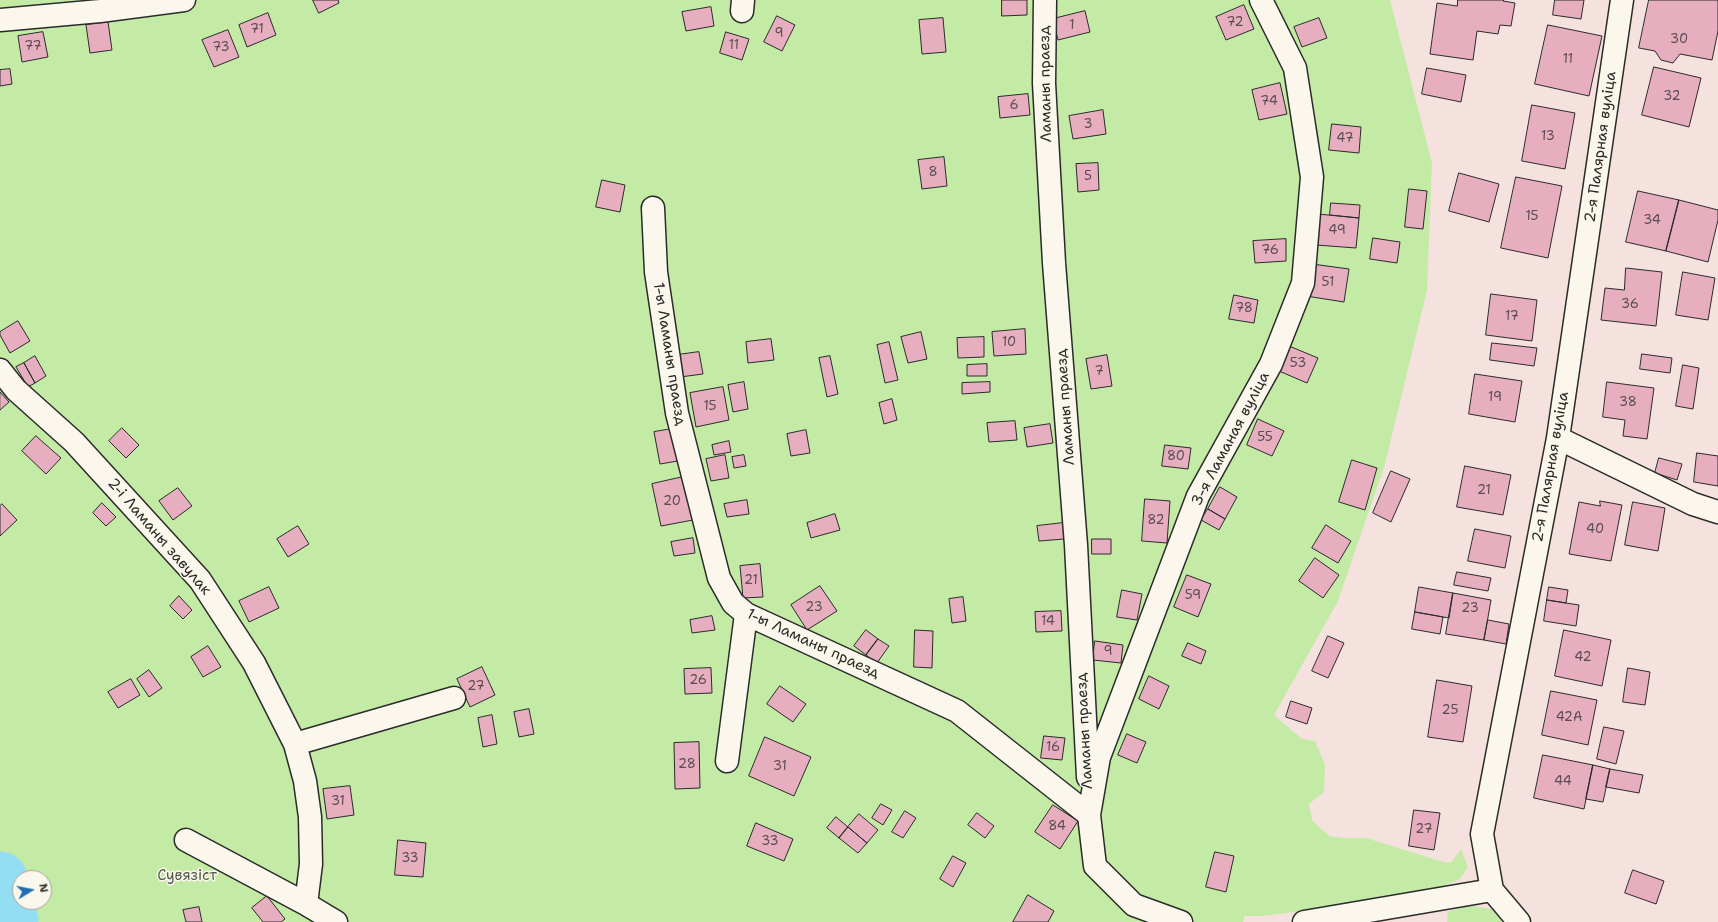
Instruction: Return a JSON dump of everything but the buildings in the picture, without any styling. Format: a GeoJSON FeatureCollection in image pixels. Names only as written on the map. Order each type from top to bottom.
{"type":"FeatureCollection","features":[{"type":"Feature","properties":{"kind":"street"},"geometry":{"type":"LineString","coordinates":[[0,20],[184,0]]}},
{"type":"Feature","properties":{"kind":"street","name":"Ламаны праезд"},"geometry":{"type":"LineString","coordinates":[[1045,0],[1045,91],[1054,263],[1076,545],[1089,815]]}},
{"type":"Feature","properties":{"kind":"street","name":"3-я Ламаная вуліца"},"geometry":{"type":"LineString","coordinates":[[1181,922],[1134,906],[1095,866],[1089,815],[1099,757],[1198,496],[1271,364],[1303,283],[1312,177],[1295,68],[1261,0]]}},
{"type":"Feature","properties":{"kind":"street","name":"2-я Палярная вуліца"},"geometry":{"type":"LineString","coordinates":[[1492,890],[1482,834],[1558,438],[1622,0]]}},
{"type":"Feature","properties":{"kind":"street","name":"1-ы Ламаны праезд"},"geometry":{"type":"LineString","coordinates":[[653,208],[656,272],[677,413],[719,578],[733,603],[746,614],[957,711],[1089,815]]}},
{"type":"Feature","properties":{"kind":"street","name":"2-і Ламаны завулак"},"geometry":{"type":"LineString","coordinates":[[0,370],[16,390],[74,442],[200,580],[254,663],[295,744],[305,781],[310,817],[311,864],[306,904]]}},
{"type":"Feature","properties":{"kind":"street"},"geometry":{"type":"LineString","coordinates":[[1558,438],[1693,504],[1718,512]]}},
{"type":"Feature","properties":{"kind":"street"},"geometry":{"type":"LineString","coordinates":[[727,761],[746,614]]}},
{"type":"Feature","properties":{"kind":"street"},"geometry":{"type":"LineString","coordinates":[[295,744],[454,698]]}},
{"type":"Feature","properties":{"kind":"street"},"geometry":{"type":"LineString","coordinates":[[186,840],[306,904],[336,922]]}},
{"type":"Feature","properties":{"kind":"street"},"geometry":{"type":"LineString","coordinates":[[1304,922],[1492,890],[1519,922]]}},
{"type":"Feature","properties":{"kind":"green space","name":"Сувязіст"},"geometry":{"type":"Polygon","coordinates":[[[0,0],[1390,0],[1432,163],[1427,290],[1385,464],[1338,601],[1274,715],[1302,739],[1315,741],[1325,764],[1324,792],[1309,804],[1312,820],[1329,836],[1343,838],[1366,838],[1451,863],[1461,849],[1468,867],[1460,879],[1425,894],[1320,909],[1261,916],[1245,916],[1243,922],[0,922],[0,0]]]}},
{"type":"Feature","properties":{"kind":"green space"},"geometry":{"type":"Polygon","coordinates":[[[1468,905],[1491,909],[1503,922],[1447,922],[1448,912],[1468,905]]]}},
{"type":"Feature","properties":{"kind":"waterway"},"geometry":{"type":"LineString","coordinates":[[0,879],[11,922]]}}]}
